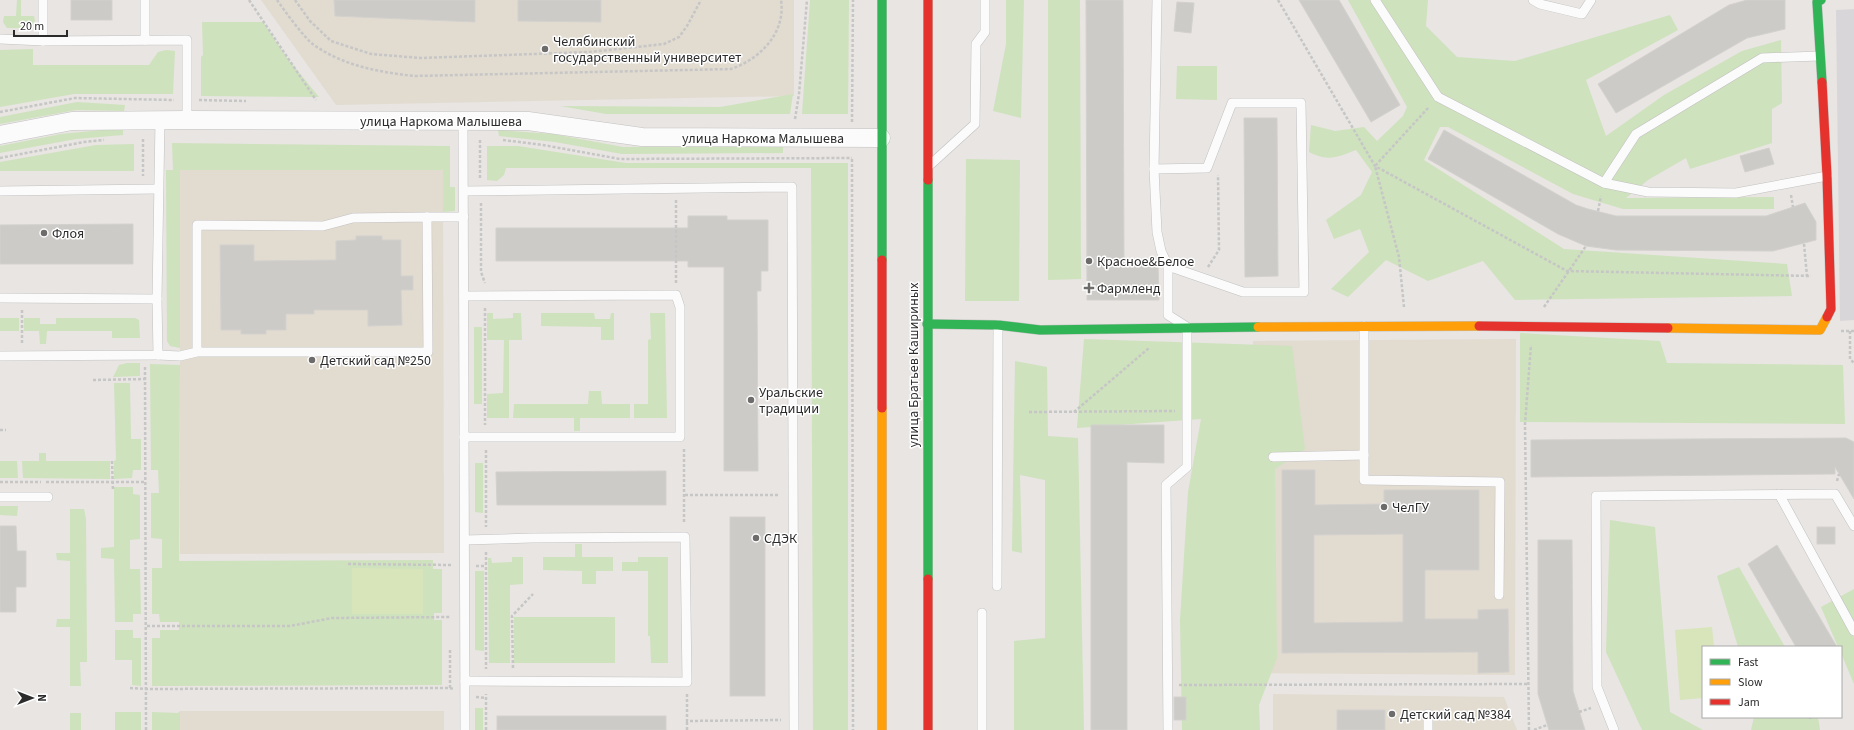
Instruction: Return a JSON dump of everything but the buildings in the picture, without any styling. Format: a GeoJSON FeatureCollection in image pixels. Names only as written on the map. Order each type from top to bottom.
{"type":"FeatureCollection","features":[{"type":"Feature","properties":{"kind":"main road"},"geometry":{"type":"LineString","coordinates":[[882,0],[882,730]]}},
{"type":"Feature","properties":{"kind":"main road","name":"улица Братьев Кашириных"},"geometry":{"type":"LineString","coordinates":[[928,0],[928,730]]}},
{"type":"Feature","properties":{"kind":"main road"},"geometry":{"type":"LineString","coordinates":[[927,324],[998,325],[1040,330],[1187,327],[1533,326],[1820,330],[1831,309],[1827,176],[1819,56],[1818,1]]}},
{"type":"Feature","properties":{"kind":"main road"},"geometry":{"type":"LineString","coordinates":[[878,730],[882,705]]}},
{"type":"Feature","properties":{"kind":"street","name":"улица Наркома Малышева"},"geometry":{"type":"LineString","coordinates":[[0,135],[72,121],[188,120],[463,121],[548,123],[600,132],[642,137],[881,138]]}},
{"type":"Feature","properties":{"kind":"lane"},"geometry":{"type":"LineString","coordinates":[[42,0],[43,41]]}},
{"type":"Feature","properties":{"kind":"lane"},"geometry":{"type":"LineString","coordinates":[[145,0],[145,40]]}},
{"type":"Feature","properties":{"kind":"lane"},"geometry":{"type":"LineString","coordinates":[[927,168],[975,124],[976,44],[985,32],[985,0]]}},
{"type":"Feature","properties":{"kind":"lane"},"geometry":{"type":"LineString","coordinates":[[1157,0],[1154,169],[1157,232],[1161,251],[1168,266],[1168,315],[1187,327],[1187,467],[1166,485],[1168,730]]}},
{"type":"Feature","properties":{"kind":"lane"},"geometry":{"type":"LineString","coordinates":[[1375,0],[1438,98],[1604,183],[1648,192],[1736,193],[1827,176]]}},
{"type":"Feature","properties":{"kind":"lane"},"geometry":{"type":"LineString","coordinates":[[1533,0],[1540,4],[1582,14],[1591,0]]}},
{"type":"Feature","properties":{"kind":"lane"},"geometry":{"type":"LineString","coordinates":[[0,40],[187,40],[188,120]]}},
{"type":"Feature","properties":{"kind":"lane"},"geometry":{"type":"LineString","coordinates":[[1604,183],[1636,134],[1762,58],[1819,56]]}},
{"type":"Feature","properties":{"kind":"lane"},"geometry":{"type":"LineString","coordinates":[[1154,169],[1207,168],[1232,103],[1302,103],[1304,292],[1243,292],[1168,266]]}},
{"type":"Feature","properties":{"kind":"lane"},"geometry":{"type":"LineString","coordinates":[[158,355],[157,298],[160,120]]}},
{"type":"Feature","properties":{"kind":"lane"},"geometry":{"type":"LineString","coordinates":[[463,121],[465,730]]}},
{"type":"Feature","properties":{"kind":"lane"},"geometry":{"type":"LineString","coordinates":[[464,191],[792,187],[794,730]]}},
{"type":"Feature","properties":{"kind":"lane"},"geometry":{"type":"LineString","coordinates":[[0,191],[158,189]]}},
{"type":"Feature","properties":{"kind":"lane"},"geometry":{"type":"LineString","coordinates":[[0,356],[145,354],[180,356],[197,352],[428,352],[427,217]]}},
{"type":"Feature","properties":{"kind":"lane"},"geometry":{"type":"LineString","coordinates":[[197,352],[198,225],[323,226],[353,218],[464,217]]}},
{"type":"Feature","properties":{"kind":"lane"},"geometry":{"type":"LineString","coordinates":[[464,296],[676,295],[680,307],[680,437],[464,437]]}},
{"type":"Feature","properties":{"kind":"lane"},"geometry":{"type":"LineString","coordinates":[[0,298],[157,298]]}},
{"type":"Feature","properties":{"kind":"lane"},"geometry":{"type":"LineString","coordinates":[[997,586],[998,325]]}},
{"type":"Feature","properties":{"kind":"lane"},"geometry":{"type":"LineString","coordinates":[[1364,326],[1364,480],[1500,482],[1499,595]]}},
{"type":"Feature","properties":{"kind":"lane"},"geometry":{"type":"LineString","coordinates":[[1273,457],[1364,455]]}},
{"type":"Feature","properties":{"kind":"lane"},"geometry":{"type":"LineString","coordinates":[[1779,494],[1854,631]]}},
{"type":"Feature","properties":{"kind":"lane"},"geometry":{"type":"LineString","coordinates":[[1614,730],[1597,687],[1596,496],[1835,494],[1854,526]]}},
{"type":"Feature","properties":{"kind":"lane"},"geometry":{"type":"LineString","coordinates":[[0,498],[48,497]]}},
{"type":"Feature","properties":{"kind":"lane"},"geometry":{"type":"LineString","coordinates":[[464,540],[685,537],[687,682],[465,681]]}},
{"type":"Feature","properties":{"kind":"lane"},"geometry":{"type":"LineString","coordinates":[[982,613],[982,730]]}},
{"type":"Feature","properties":{"kind":"lane"},"geometry":{"type":"LineString","coordinates":[[1428,714],[1428,730]]}},
{"type":"Feature","properties":{"kind":"path"},"geometry":{"type":"LineString","coordinates":[[249,0],[316,100]]}},
{"type":"Feature","properties":{"kind":"path"},"geometry":{"type":"LineString","coordinates":[[277,0],[313,45],[344,62],[369,69],[414,76],[731,69],[743,65],[755,58],[768,45],[779,23],[782,12],[780,0]]}},
{"type":"Feature","properties":{"kind":"path"},"geometry":{"type":"LineString","coordinates":[[295,0],[310,21],[331,41],[371,54],[421,58],[590,52],[664,44],[679,37],[687,26],[701,0]]}},
{"type":"Feature","properties":{"kind":"path"},"geometry":{"type":"LineString","coordinates":[[795,119],[799,94],[807,0]]}},
{"type":"Feature","properties":{"kind":"path"},"geometry":{"type":"LineString","coordinates":[[854,0],[852,138],[854,730]]}},
{"type":"Feature","properties":{"kind":"path"},"geometry":{"type":"LineString","coordinates":[[1278,0],[1375,166],[1399,257],[1405,314]]}},
{"type":"Feature","properties":{"kind":"path"},"geometry":{"type":"LineString","coordinates":[[1375,166],[1438,98]]}},
{"type":"Feature","properties":{"kind":"path"},"geometry":{"type":"LineString","coordinates":[[136,138],[159,139]]}},
{"type":"Feature","properties":{"kind":"path"},"geometry":{"type":"LineString","coordinates":[[143,139],[143,189]]}},
{"type":"Feature","properties":{"kind":"path"},"geometry":{"type":"LineString","coordinates":[[0,158],[84,142],[106,140]]}},
{"type":"Feature","properties":{"kind":"path"},"geometry":{"type":"LineString","coordinates":[[464,140],[486,140]]}},
{"type":"Feature","properties":{"kind":"path"},"geometry":{"type":"LineString","coordinates":[[498,140],[543,145],[620,159],[852,158]]}},
{"type":"Feature","properties":{"kind":"path"},"geometry":{"type":"LineString","coordinates":[[1201,278],[1219,250],[1218,161],[1212,155]]}},
{"type":"Feature","properties":{"kind":"path"},"geometry":{"type":"LineString","coordinates":[[1375,166],[1567,271],[1830,276]]}},
{"type":"Feature","properties":{"kind":"path"},"geometry":{"type":"LineString","coordinates":[[676,188],[676,295]]}},
{"type":"Feature","properties":{"kind":"path"},"geometry":{"type":"LineString","coordinates":[[1804,244],[1807,276]]}},
{"type":"Feature","properties":{"kind":"path"},"geometry":{"type":"LineString","coordinates":[[1529,730],[1525,424],[1533,326],[1567,271],[1586,246]]}},
{"type":"Feature","properties":{"kind":"path"},"geometry":{"type":"LineString","coordinates":[[22,298],[23,356]]}},
{"type":"Feature","properties":{"kind":"path"},"geometry":{"type":"LineString","coordinates":[[1073,412],[1172,328]]}},
{"type":"Feature","properties":{"kind":"path"},"geometry":{"type":"LineString","coordinates":[[1850,332],[1850,358],[1854,363]]}},
{"type":"Feature","properties":{"kind":"path"},"geometry":{"type":"LineString","coordinates":[[145,354],[147,626],[146,730]]}},
{"type":"Feature","properties":{"kind":"path"},"geometry":{"type":"LineString","coordinates":[[93,380],[146,379]]}},
{"type":"Feature","properties":{"kind":"path"},"geometry":{"type":"LineString","coordinates":[[1029,412],[1187,411]]}},
{"type":"Feature","properties":{"kind":"path"},"geometry":{"type":"LineString","coordinates":[[0,430],[6,430]]}},
{"type":"Feature","properties":{"kind":"path"},"geometry":{"type":"LineString","coordinates":[[680,437],[685,452],[685,537]]}},
{"type":"Feature","properties":{"kind":"path"},"geometry":{"type":"LineString","coordinates":[[112,461],[114,491]]}},
{"type":"Feature","properties":{"kind":"path"},"geometry":{"type":"LineString","coordinates":[[0,482],[146,482]]}},
{"type":"Feature","properties":{"kind":"path"},"geometry":{"type":"LineString","coordinates":[[685,495],[793,494]]}},
{"type":"Feature","properties":{"kind":"path"},"geometry":{"type":"LineString","coordinates":[[348,564],[486,566]]}},
{"type":"Feature","properties":{"kind":"path"},"geometry":{"type":"LineString","coordinates":[[513,681],[512,616],[533,594]]}},
{"type":"Feature","properties":{"kind":"path"},"geometry":{"type":"LineString","coordinates":[[147,626],[290,626],[332,618],[450,617]]}},
{"type":"Feature","properties":{"kind":"path"},"geometry":{"type":"LineString","coordinates":[[687,682],[687,730]]}},
{"type":"Feature","properties":{"kind":"path"},"geometry":{"type":"LineString","coordinates":[[1168,685],[1529,684]]}},
{"type":"Feature","properties":{"kind":"path"},"geometry":{"type":"LineString","coordinates":[[130,688],[450,688],[465,696]]}},
{"type":"Feature","properties":{"kind":"path"},"geometry":{"type":"LineString","coordinates":[[687,721],[794,720]]}},
{"type":"Feature","properties":{"kind":"path"},"geometry":{"type":"LineString","coordinates":[[1534,730],[1547,725]]}},
{"type":"Feature","properties":{"kind":"shaded area","name":"Челябинский государственный университет"},"geometry":{"type":"Polygon","coordinates":[[[261,0],[794,0],[794,96],[336,105],[261,0]]]}},
{"type":"Feature","properties":{"kind":"shaded area"},"geometry":{"type":"Polygon","coordinates":[[[1854,9],[1854,320],[1840,321],[1836,10],[1854,9]]]}},
{"type":"Feature","properties":{"kind":"shaded area","name":"Детский сад №250"},"geometry":{"type":"Polygon","coordinates":[[[180,170],[443,170],[444,553],[180,554],[180,170]]]}},
{"type":"Feature","properties":{"kind":"shaded area","name":"ЧелГУ"},"geometry":{"type":"Polygon","coordinates":[[[1516,339],[1515,675],[1252,673],[1253,341],[1516,339]]]}},
{"type":"Feature","properties":{"kind":"shaded area","name":"Детский сад №384"},"geometry":{"type":"Polygon","coordinates":[[[1273,694],[1504,697],[1517,730],[1273,730],[1273,694]]]}},
{"type":"Feature","properties":{"kind":"shaded area"},"geometry":{"type":"Polygon","coordinates":[[[180,711],[444,711],[444,730],[180,730],[180,711]]]}},
{"type":"Feature","properties":{"kind":"green space"},"geometry":{"type":"Polygon","coordinates":[[[17,0],[21,0],[21,16],[34,16],[35,21],[31,28],[7,28],[3,22],[4,16],[16,16],[17,0]]]}},
{"type":"Feature","properties":{"kind":"green space"},"geometry":{"type":"Polygon","coordinates":[[[810,0],[849,0],[848,114],[802,114],[810,0]]]}},
{"type":"Feature","properties":{"kind":"green space"},"geometry":{"type":"Polygon","coordinates":[[[1006,0],[1024,0],[1021,118],[993,111],[1006,44],[1006,0]]]}},
{"type":"Feature","properties":{"kind":"green space"},"geometry":{"type":"Polygon","coordinates":[[[1048,0],[1080,0],[1081,279],[1048,280],[1048,0]]]}},
{"type":"Feature","properties":{"kind":"green space"},"geometry":{"type":"Polygon","coordinates":[[[1348,0],[1428,0],[1426,26],[1457,57],[1515,61],[1670,15],[1678,30],[1586,80],[1606,136],[1664,95],[1742,51],[1781,40],[1782,103],[1772,109],[1772,143],[1690,169],[1686,158],[1648,180],[1626,198],[1774,197],[1774,209],[1623,209],[1573,194],[1448,127],[1440,127],[1424,160],[1564,249],[1787,264],[1792,296],[1515,300],[1483,261],[1428,281],[1386,260],[1348,297],[1331,289],[1369,252],[1360,229],[1334,239],[1326,220],[1361,195],[1372,172],[1356,150],[1327,158],[1309,152],[1311,125],[1335,131],[1364,127],[1377,141],[1403,116],[1407,107],[1348,0]]]}},
{"type":"Feature","properties":{"kind":"green space"},"geometry":{"type":"Polygon","coordinates":[[[202,22],[263,22],[287,58],[319,97],[201,96],[201,57],[203,55],[202,22]]]}},
{"type":"Feature","properties":{"kind":"green space"},"geometry":{"type":"Polygon","coordinates":[[[33,49],[33,65],[149,65],[158,52],[166,50],[175,51],[173,94],[74,94],[0,107],[0,50],[33,49]]]}},
{"type":"Feature","properties":{"kind":"green space"},"geometry":{"type":"Polygon","coordinates":[[[1177,66],[1217,66],[1217,100],[1176,99],[1177,66]]]}},
{"type":"Feature","properties":{"kind":"green space"},"geometry":{"type":"Polygon","coordinates":[[[793,94],[790,114],[606,114],[560,106],[720,107],[793,94]]]}},
{"type":"Feature","properties":{"kind":"green space"},"geometry":{"type":"Polygon","coordinates":[[[77,102],[125,105],[124,111],[76,110],[0,124],[0,117],[77,102]]]}},
{"type":"Feature","properties":{"kind":"green space"},"geometry":{"type":"Polygon","coordinates":[[[123,128],[123,135],[76,139],[0,153],[0,146],[61,134],[123,128]]]}},
{"type":"Feature","properties":{"kind":"green space"},"geometry":{"type":"Polygon","coordinates":[[[498,130],[553,134],[623,147],[783,146],[783,153],[622,154],[555,142],[499,136],[498,130]]]}},
{"type":"Feature","properties":{"kind":"green space"},"geometry":{"type":"Polygon","coordinates":[[[172,143],[450,146],[450,187],[455,187],[455,211],[443,212],[443,170],[180,170],[180,348],[170,346],[167,341],[166,170],[173,170],[172,143]]]}},
{"type":"Feature","properties":{"kind":"green space"},"geometry":{"type":"Polygon","coordinates":[[[134,144],[134,171],[0,171],[0,162],[96,145],[134,144]]]}},
{"type":"Feature","properties":{"kind":"green space"},"geometry":{"type":"Polygon","coordinates":[[[487,146],[518,146],[626,163],[848,163],[848,730],[813,730],[811,168],[506,168],[504,175],[497,181],[487,180],[487,146]]]}},
{"type":"Feature","properties":{"kind":"green space"},"geometry":{"type":"Polygon","coordinates":[[[966,159],[1020,160],[1019,301],[965,301],[966,159]]]}},
{"type":"Feature","properties":{"kind":"green space"},"geometry":{"type":"Polygon","coordinates":[[[487,313],[493,313],[493,319],[513,318],[513,313],[521,313],[522,340],[509,340],[509,418],[487,418],[487,394],[503,393],[504,340],[487,340],[487,313]]]}},
{"type":"Feature","properties":{"kind":"green space"},"geometry":{"type":"Polygon","coordinates":[[[541,313],[594,313],[595,319],[610,319],[611,313],[614,313],[614,340],[601,340],[601,327],[541,326],[541,313]]]}},
{"type":"Feature","properties":{"kind":"green space"},"geometry":{"type":"Polygon","coordinates":[[[650,313],[665,313],[667,418],[634,418],[634,404],[648,404],[648,340],[651,339],[650,313]]]}},
{"type":"Feature","properties":{"kind":"green space"},"geometry":{"type":"Polygon","coordinates":[[[0,318],[19,318],[19,331],[0,331],[0,318]]]}},
{"type":"Feature","properties":{"kind":"green space"},"geometry":{"type":"Polygon","coordinates":[[[24,318],[40,318],[40,324],[56,324],[56,318],[135,318],[139,320],[140,338],[112,338],[112,331],[47,331],[46,344],[40,344],[39,331],[24,331],[24,318]]]}},
{"type":"Feature","properties":{"kind":"green space"},"geometry":{"type":"Polygon","coordinates":[[[474,327],[482,327],[482,404],[474,404],[474,327]]]}},
{"type":"Feature","properties":{"kind":"green space"},"geometry":{"type":"Polygon","coordinates":[[[1520,333],[1660,341],[1667,363],[1843,365],[1845,424],[1520,422],[1520,333]]]}},
{"type":"Feature","properties":{"kind":"green space"},"geometry":{"type":"Polygon","coordinates":[[[1084,339],[1292,346],[1305,449],[1275,469],[1277,658],[1259,705],[1260,730],[1182,730],[1180,620],[1188,492],[1201,419],[1077,428],[1084,339]]]}},
{"type":"Feature","properties":{"kind":"green space"},"geometry":{"type":"Polygon","coordinates":[[[1015,361],[1047,367],[1048,436],[1078,438],[1084,730],[1014,730],[1014,641],[1045,638],[1045,480],[1020,475],[1022,553],[1012,551],[1015,361]]]}},
{"type":"Feature","properties":{"kind":"green space"},"geometry":{"type":"Polygon","coordinates":[[[127,363],[140,363],[140,376],[113,377],[119,365],[127,363]]]}},
{"type":"Feature","properties":{"kind":"green space"},"geometry":{"type":"Polygon","coordinates":[[[150,364],[180,365],[179,561],[433,560],[433,569],[442,569],[442,613],[434,613],[434,620],[442,620],[442,685],[152,686],[152,638],[160,638],[160,630],[179,630],[179,622],[160,622],[159,614],[152,614],[152,568],[162,568],[162,539],[151,538],[151,493],[159,493],[158,470],[151,470],[150,364]]]}},
{"type":"Feature","properties":{"kind":"green space"},"geometry":{"type":"Polygon","coordinates":[[[114,383],[130,383],[131,439],[141,439],[141,470],[133,470],[132,478],[114,479],[114,461],[116,460],[114,383]]]}},
{"type":"Feature","properties":{"kind":"green space"},"geometry":{"type":"Polygon","coordinates":[[[589,391],[601,391],[602,404],[630,404],[630,418],[580,418],[580,431],[574,431],[574,418],[513,418],[514,404],[588,404],[589,391]]]}},
{"type":"Feature","properties":{"kind":"green space"},"geometry":{"type":"Polygon","coordinates":[[[39,453],[46,453],[46,461],[110,461],[110,479],[23,478],[22,461],[39,461],[39,453]]]}},
{"type":"Feature","properties":{"kind":"green space"},"geometry":{"type":"Polygon","coordinates":[[[0,461],[17,461],[18,478],[0,478],[0,461]]]}},
{"type":"Feature","properties":{"kind":"green space"},"geometry":{"type":"Polygon","coordinates":[[[475,463],[483,463],[483,513],[475,512],[475,463]]]}},
{"type":"Feature","properties":{"kind":"green space"},"geometry":{"type":"Polygon","coordinates":[[[114,487],[133,487],[133,494],[140,495],[140,539],[130,540],[130,569],[140,569],[141,614],[133,614],[133,622],[115,622],[114,559],[101,558],[101,548],[114,547],[114,487]]]}},
{"type":"Feature","properties":{"kind":"green space"},"geometry":{"type":"Polygon","coordinates":[[[0,506],[18,506],[17,516],[0,515],[0,506]]]}},
{"type":"Feature","properties":{"kind":"green space"},"geometry":{"type":"Polygon","coordinates":[[[70,509],[84,509],[86,519],[87,662],[80,662],[81,686],[70,686],[70,627],[56,627],[57,619],[70,619],[70,561],[57,560],[56,553],[70,553],[70,509]]]}},
{"type":"Feature","properties":{"kind":"green space"},"geometry":{"type":"Polygon","coordinates":[[[1610,520],[1655,527],[1670,712],[1703,730],[1642,730],[1606,652],[1610,520]]]}},
{"type":"Feature","properties":{"kind":"green space"},"geometry":{"type":"Polygon","coordinates":[[[575,544],[582,544],[582,557],[613,557],[613,571],[596,571],[596,584],[582,584],[582,571],[543,570],[543,557],[575,557],[575,544]]]}},
{"type":"Feature","properties":{"kind":"green space"},"geometry":{"type":"Polygon","coordinates":[[[512,557],[523,557],[523,584],[510,585],[510,663],[489,663],[488,558],[491,558],[492,563],[512,562],[512,557]]]}},
{"type":"Feature","properties":{"kind":"green space"},"geometry":{"type":"Polygon","coordinates":[[[638,557],[668,557],[668,663],[651,663],[650,636],[648,636],[648,571],[622,571],[622,562],[638,562],[638,557]]]}},
{"type":"Feature","properties":{"kind":"green space"},"geometry":{"type":"Polygon","coordinates":[[[1739,567],[1784,646],[1738,646],[1717,576],[1739,567]]]}},
{"type":"Feature","properties":{"kind":"green space"},"geometry":{"type":"Polygon","coordinates":[[[352,568],[423,569],[423,614],[352,614],[352,568]]]}},
{"type":"Feature","properties":{"kind":"green space"},"geometry":{"type":"Polygon","coordinates":[[[475,571],[484,571],[484,651],[475,650],[475,571]]]}},
{"type":"Feature","properties":{"kind":"green space"},"geometry":{"type":"Polygon","coordinates":[[[1854,589],[1854,684],[1842,655],[1842,646],[1838,646],[1821,607],[1854,589]]]}},
{"type":"Feature","properties":{"kind":"green space"},"geometry":{"type":"Polygon","coordinates":[[[514,617],[615,617],[615,663],[514,663],[514,617]]]}},
{"type":"Feature","properties":{"kind":"green space"},"geometry":{"type":"Polygon","coordinates":[[[1712,627],[1714,646],[1702,646],[1702,698],[1680,700],[1675,630],[1712,627]]]}},
{"type":"Feature","properties":{"kind":"green space"},"geometry":{"type":"Polygon","coordinates":[[[115,630],[133,630],[133,638],[141,638],[141,686],[132,685],[132,660],[115,660],[115,630]]]}},
{"type":"Feature","properties":{"kind":"green space"},"geometry":{"type":"Polygon","coordinates":[[[475,708],[483,708],[483,730],[475,730],[475,708]]]}},
{"type":"Feature","properties":{"kind":"green space"},"geometry":{"type":"Polygon","coordinates":[[[180,711],[180,730],[152,730],[152,712],[178,713],[180,711]]]}},
{"type":"Feature","properties":{"kind":"green space"},"geometry":{"type":"Polygon","coordinates":[[[115,712],[141,712],[141,730],[115,730],[115,712]]]}},
{"type":"Feature","properties":{"kind":"green space"},"geometry":{"type":"Polygon","coordinates":[[[70,713],[81,713],[81,730],[70,730],[70,713]]]}},
{"type":"Feature","properties":{"kind":"green space"},"geometry":{"type":"Polygon","coordinates":[[[1754,718],[1818,718],[1820,730],[1751,730],[1754,718]]]}},
{"type":"Feature","properties":{"kind":"traffic: fast"},"geometry":{"type":"LineString","coordinates":[[882,0],[882,260]]}},
{"type":"Feature","properties":{"kind":"traffic: fast"},"geometry":{"type":"LineString","coordinates":[[1821,0],[1817,2],[1822,82]]}},
{"type":"Feature","properties":{"kind":"traffic: fast"},"geometry":{"type":"LineString","coordinates":[[928,180],[928,579]]}},
{"type":"Feature","properties":{"kind":"traffic: fast"},"geometry":{"type":"LineString","coordinates":[[927,324],[998,325],[1040,330],[1258,327]]}},
{"type":"Feature","properties":{"kind":"traffic: slow"},"geometry":{"type":"LineString","coordinates":[[1668,328],[1820,330],[1827,317]]}},
{"type":"Feature","properties":{"kind":"traffic: slow"},"geometry":{"type":"LineString","coordinates":[[1258,327],[1479,326]]}},
{"type":"Feature","properties":{"kind":"traffic: slow"},"geometry":{"type":"LineString","coordinates":[[882,408],[882,730]]}},
{"type":"Feature","properties":{"kind":"traffic: jam"},"geometry":{"type":"LineString","coordinates":[[928,0],[928,180]]}},
{"type":"Feature","properties":{"kind":"traffic: jam"},"geometry":{"type":"LineString","coordinates":[[1822,82],[1827,176],[1831,309],[1827,317]]}},
{"type":"Feature","properties":{"kind":"traffic: jam"},"geometry":{"type":"LineString","coordinates":[[882,260],[882,408]]}},
{"type":"Feature","properties":{"kind":"traffic: jam"},"geometry":{"type":"LineString","coordinates":[[1479,326],[1668,328]]}},
{"type":"Feature","properties":{"kind":"traffic: jam"},"geometry":{"type":"LineString","coordinates":[[928,579],[928,730]]}},
{"type":"Feature","properties":{"kind":"place","name":"Челябинский государственный университет"},"geometry":{"type":"Point","coordinates":[545,49]}},
{"type":"Feature","properties":{"kind":"place","name":"Флоя"},"geometry":{"type":"Point","coordinates":[44,233]}},
{"type":"Feature","properties":{"kind":"place","name":"Красное&Белое"},"geometry":{"type":"Point","coordinates":[1089,261]}},
{"type":"Feature","properties":{"kind":"place","name":"Фармленд"},"geometry":{"type":"Point","coordinates":[1089,288]}},
{"type":"Feature","properties":{"kind":"place","name":"Детский сад №250"},"geometry":{"type":"Point","coordinates":[312,360]}},
{"type":"Feature","properties":{"kind":"place","name":"Уральские традиции"},"geometry":{"type":"Point","coordinates":[751,400]}},
{"type":"Feature","properties":{"kind":"place","name":"ЧелГУ"},"geometry":{"type":"Point","coordinates":[1384,507]}},
{"type":"Feature","properties":{"kind":"place","name":"СДЭК"},"geometry":{"type":"Point","coordinates":[756,538]}},
{"type":"Feature","properties":{"kind":"place","name":"Детский сад №384"},"geometry":{"type":"Point","coordinates":[1392,714]}}]}
